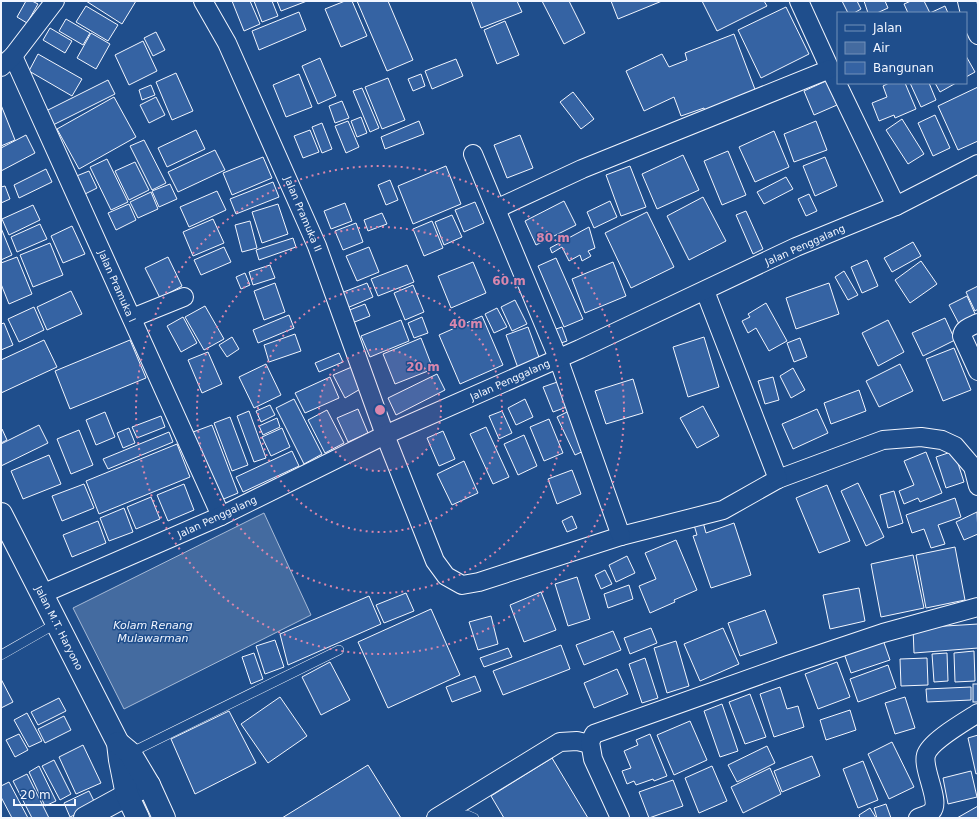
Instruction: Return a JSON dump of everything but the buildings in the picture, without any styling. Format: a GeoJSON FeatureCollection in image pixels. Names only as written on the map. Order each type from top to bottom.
{"type":"FeatureCollection","features":[{"type":"Feature","properties":{"kind":"main road","name":"Jalan M.T. Haryono"},"geometry":{"type":"LineString","coordinates":[[1,514],[123,752],[149,785],[164,818]]}},
{"type":"Feature","properties":{"kind":"main road","name":"Jalan M.T. Haryono"},"geometry":{"type":"LineString","coordinates":[[123,752],[127,795],[138,818]]}},
{"type":"Feature","properties":{"kind":"main road"},"geometry":{"type":"LineString","coordinates":[[85,818],[149,785]]}},
{"type":"Feature","properties":{"kind":"street"},"geometry":{"type":"LineString","coordinates":[[7,61],[55,1]]}},
{"type":"Feature","properties":{"kind":"street","name":"Jalan Pramuka II"},"geometry":{"type":"LineString","coordinates":[[202,1],[227,43],[317,246],[385,435],[436,561],[446,576],[462,585],[479,582],[621,536],[723,510],[778,479],[883,440],[922,437],[942,440],[955,446],[973,467],[978,486]]}},
{"type":"Feature","properties":{"kind":"street"},"geometry":{"type":"LineString","coordinates":[[799,1],[837,84]]}},
{"type":"Feature","properties":{"kind":"street"},"geometry":{"type":"LineString","coordinates":[[967,1],[972,22],[978,35]]}},
{"type":"Feature","properties":{"kind":"street","name":"Jalan Pramuka I"},"geometry":{"type":"LineString","coordinates":[[7,61],[132,318],[221,516]]}},
{"type":"Feature","properties":{"kind":"street"},"geometry":{"type":"LineString","coordinates":[[496,209],[582,169],[830,69]]}},
{"type":"Feature","properties":{"kind":"street"},"geometry":{"type":"LineString","coordinates":[[837,84],[896,206]]}},
{"type":"Feature","properties":{"kind":"street"},"geometry":{"type":"LineString","coordinates":[[473,154],[558,358],[621,536]]}},
{"type":"Feature","properties":{"kind":"street","name":"Jalan Penggalang"},"geometry":{"type":"LineString","coordinates":[[42,594],[221,516],[385,435],[705,291],[796,247],[896,206],[978,164]]}},
{"type":"Feature","properties":{"kind":"street"},"geometry":{"type":"LineString","coordinates":[[705,291],[778,479]]}},
{"type":"Feature","properties":{"kind":"street"},"geometry":{"type":"LineString","coordinates":[[132,318],[184,297]]}},
{"type":"Feature","properties":{"kind":"street"},"geometry":{"type":"LineString","coordinates":[[978,323],[965,330],[962,333],[962,336],[978,371]]}},
{"type":"Feature","properties":{"kind":"street"},"geometry":{"type":"LineString","coordinates":[[620,818],[593,759],[590,742],[594,734],[883,633],[978,607]]}},
{"type":"Feature","properties":{"kind":"street"},"geometry":{"type":"LineString","coordinates":[[918,818],[932,812],[934,806],[934,799],[926,768],[926,755],[928,750],[938,740],[978,713]]}},
{"type":"Feature","properties":{"kind":"street"},"geometry":{"type":"LineString","coordinates":[[436,818],[560,742],[577,741],[590,744]]}},
{"type":"Feature","properties":{"kind":"lane"},"geometry":{"type":"LineString","coordinates":[[1,655],[57,623]]}},
{"type":"Feature","properties":{"kind":"lane"},"geometry":{"type":"LineString","coordinates":[[123,752],[339,650]]}},
{"type":"Feature","properties":{"kind":"lane"},"geometry":{"type":"LineString","coordinates":[[451,818],[467,815],[474,818]]}},
{"type":"Feature","properties":{"kind":"water","name":"Kolam Renang Mulawarman"},"geometry":{"type":"Polygon","coordinates":[[[264,513],[311,615],[124,709],[73,608],[264,513]]]}}]}
